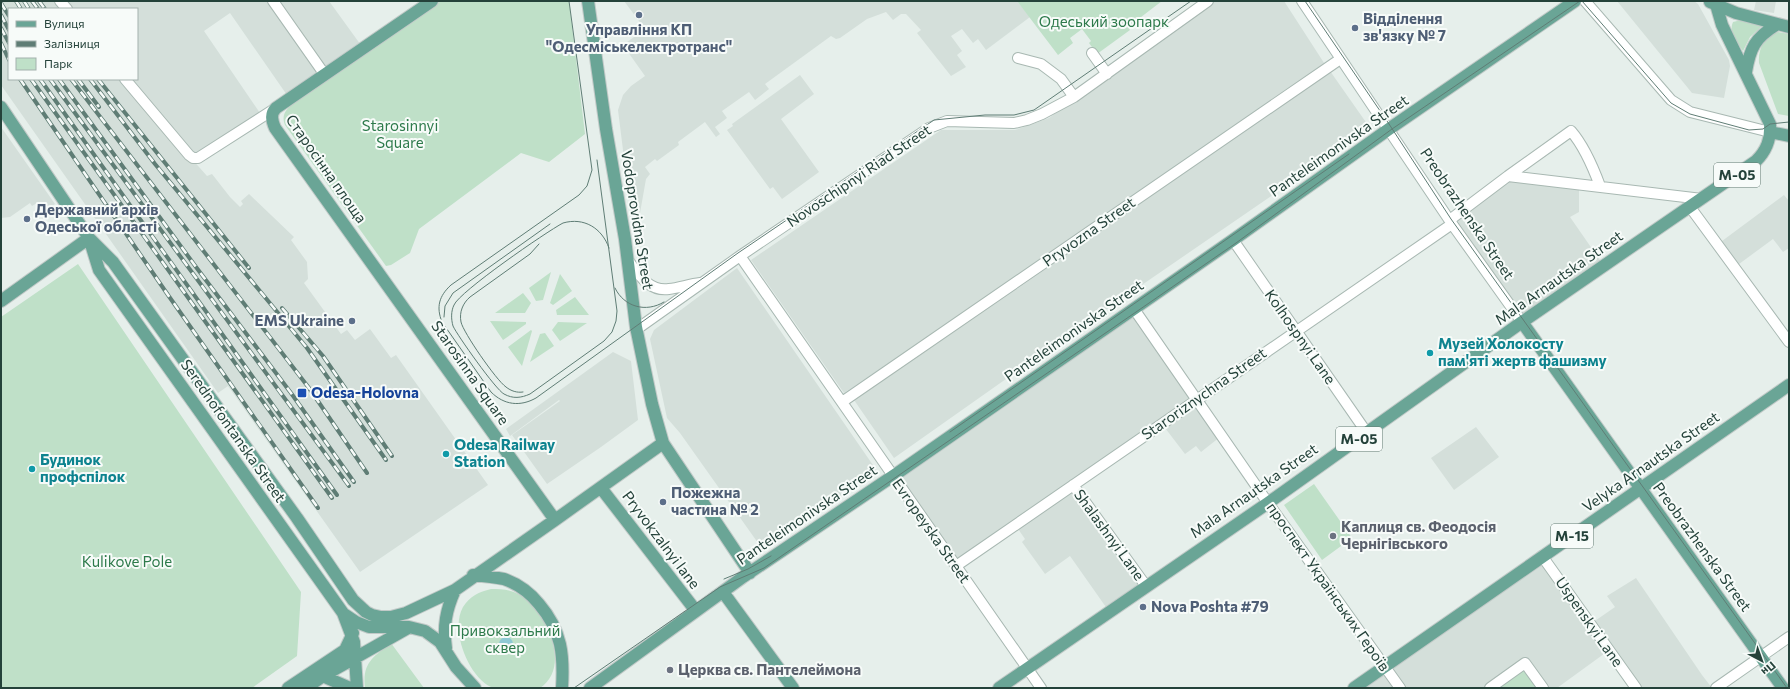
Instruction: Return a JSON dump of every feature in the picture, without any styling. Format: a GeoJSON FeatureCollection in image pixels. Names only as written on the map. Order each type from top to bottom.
{"type":"FeatureCollection","features":[{"type":"Feature","properties":{"kind":"main road","name":"Vodoprovidna Street"},"geometry":{"type":"LineString","coordinates":[[588,1],[606,129],[627,258],[636,329],[652,404],[663,443],[750,572]]}},
{"type":"Feature","properties":{"kind":"main road","name":"Panteleimonivska Street"},"geometry":{"type":"LineString","coordinates":[[590,688],[750,572],[893,476],[1234,240],[1389,129],[1575,1]]}},
{"type":"Feature","properties":{"kind":"main road","name":"Старосінна площа"},"geometry":{"type":"LineString","coordinates":[[426,2],[325,75],[276,108],[272,115],[275,128],[555,520]]}},
{"type":"Feature","properties":{"kind":"main road"},"geometry":{"type":"LineString","coordinates":[[1713,2],[1776,25],[1789,28]]}},
{"type":"Feature","properties":{"kind":"main road"},"geometry":{"type":"LineString","coordinates":[[1713,2],[1722,25],[1746,72]]}},
{"type":"Feature","properties":{"kind":"main road"},"geometry":{"type":"LineString","coordinates":[[1746,72],[1751,49],[1759,37],[1776,25]]}},
{"type":"Feature","properties":{"kind":"main road","name":"М-05"},"geometry":{"type":"LineString","coordinates":[[1746,72],[1770,124],[1770,132]]}},
{"type":"Feature","properties":{"kind":"main road","name":"Serednofontanska Street"},"geometry":{"type":"LineString","coordinates":[[1,107],[89,238],[113,262],[292,512],[353,600]]}},
{"type":"Feature","properties":{"kind":"main road"},"geometry":{"type":"LineString","coordinates":[[1770,132],[1789,136]]}},
{"type":"Feature","properties":{"kind":"main road","name":"Mala Arnautska Street"},"geometry":{"type":"LineString","coordinates":[[999,688],[1367,433],[1522,322],[1690,208],[1756,161],[1766,150],[1770,132]]}},
{"type":"Feature","properties":{"kind":"main road"},"geometry":{"type":"LineString","coordinates":[[1,301],[89,238]]}},
{"type":"Feature","properties":{"kind":"main road","name":"Serednofontanska Street"},"geometry":{"type":"LineString","coordinates":[[89,238],[99,270],[343,613],[353,638]]}},
{"type":"Feature","properties":{"kind":"main road","name":"Preobrazhenska Street"},"geometry":{"type":"LineString","coordinates":[[1522,322],[1783,688]]}},
{"type":"Feature","properties":{"kind":"main road","name":"Velyka Arnautska Street"},"geometry":{"type":"LineString","coordinates":[[1354,688],[1789,385]]}},
{"type":"Feature","properties":{"kind":"main road"},"geometry":{"type":"LineString","coordinates":[[353,600],[366,612],[372,615],[391,617],[412,610],[455,590],[663,443]]}},
{"type":"Feature","properties":{"kind":"main road","name":"Pryvokzalnyi lane"},"geometry":{"type":"LineString","coordinates":[[601,488],[696,612]]}},
{"type":"Feature","properties":{"kind":"main road"},"geometry":{"type":"LineString","coordinates":[[474,576],[490,577],[515,584],[535,599],[549,615],[557,631],[561,646],[563,662],[562,688]]}},
{"type":"Feature","properties":{"kind":"main road"},"geometry":{"type":"LineString","coordinates":[[446,648],[445,618],[448,605],[455,590]]}},
{"type":"Feature","properties":{"kind":"main road"},"geometry":{"type":"LineString","coordinates":[[723,592],[793,688]]}},
{"type":"Feature","properties":{"kind":"main road"},"geometry":{"type":"LineString","coordinates":[[353,600],[356,622],[353,638],[356,658],[357,688]]}},
{"type":"Feature","properties":{"kind":"main road"},"geometry":{"type":"LineString","coordinates":[[343,613],[356,622],[377,628],[409,627],[425,631],[434,636],[446,648],[456,667],[475,688]]}},
{"type":"Feature","properties":{"kind":"main road"},"geometry":{"type":"LineString","coordinates":[[288,688],[356,658],[409,627]]}},
{"type":"Feature","properties":{"kind":"main road"},"geometry":{"type":"LineString","coordinates":[[306,688],[317,674],[345,650],[353,638]]}},
{"type":"Feature","properties":{"kind":"main road"},"geometry":{"type":"LineString","coordinates":[[317,674],[350,688]]}},
{"type":"Feature","properties":{"kind":"street"},"geometry":{"type":"LineString","coordinates":[[273,1],[325,75]]}},
{"type":"Feature","properties":{"kind":"street","name":"Novoschipnyi Riad Street"},"geometry":{"type":"LineString","coordinates":[[1105,72],[1199,1]]}},
{"type":"Feature","properties":{"kind":"street","name":"Novoschipnyi Riad Street"},"geometry":{"type":"LineString","coordinates":[[636,329],[740,256],[933,126],[946,121],[1014,123],[1027,120],[1053,108],[1208,1]]}},
{"type":"Feature","properties":{"kind":"street","name":"Preobrazhenska Street"},"geometry":{"type":"LineString","coordinates":[[1294,1],[1379,124],[1389,129]]}},
{"type":"Feature","properties":{"kind":"street","name":"Preobrazhenska Street"},"geometry":{"type":"LineString","coordinates":[[1302,1],[1452,224],[1522,322]]}},
{"type":"Feature","properties":{"kind":"street","name":"Preobrazhenska Street"},"geometry":{"type":"LineString","coordinates":[[1310,1],[1389,117],[1389,129]]}},
{"type":"Feature","properties":{"kind":"street"},"geometry":{"type":"LineString","coordinates":[[1585,1],[1671,100],[1690,112],[1770,132]]}},
{"type":"Feature","properties":{"kind":"street"},"geometry":{"type":"LineString","coordinates":[[1092,53],[1105,72]]}},
{"type":"Feature","properties":{"kind":"street"},"geometry":{"type":"LineString","coordinates":[[1018,58],[1041,64],[1061,79],[1072,95]]}},
{"type":"Feature","properties":{"kind":"street","name":"Pryvozna Street"},"geometry":{"type":"LineString","coordinates":[[842,402],[1336,62]]}},
{"type":"Feature","properties":{"kind":"street"},"geometry":{"type":"LineString","coordinates":[[126,80],[193,158],[198,158],[276,108]]}},
{"type":"Feature","properties":{"kind":"street"},"geometry":{"type":"LineString","coordinates":[[1508,176],[1571,131],[1594,169],[1600,186]]}},
{"type":"Feature","properties":{"kind":"street"},"geometry":{"type":"LineString","coordinates":[[1508,176],[1702,199]]}},
{"type":"Feature","properties":{"kind":"street","name":"Staroriznychna Street"},"geometry":{"type":"LineString","coordinates":[[956,566],[1296,330],[1452,224],[1451,219],[1508,176]]}},
{"type":"Feature","properties":{"kind":"street"},"geometry":{"type":"LineString","coordinates":[[1690,208],[1789,342]]}},
{"type":"Feature","properties":{"kind":"street","name":"Kolhospnyi Lane"},"geometry":{"type":"LineString","coordinates":[[1234,240],[1367,433]]}},
{"type":"Feature","properties":{"kind":"street","name":"Evropeyska Street"},"geometry":{"type":"LineString","coordinates":[[740,256],[1041,688]]}},
{"type":"Feature","properties":{"kind":"street","name":"Novoschipnyi Riad Street"},"geometry":{"type":"LineString","coordinates":[[627,258],[646,282],[657,288],[669,289],[702,283]]}},
{"type":"Feature","properties":{"kind":"street","name":"проспект Українських Героїв"},"geometry":{"type":"LineString","coordinates":[[1134,309],[1400,688]]}},
{"type":"Feature","properties":{"kind":"street","name":"Shalashnyi Lane"},"geometry":{"type":"LineString","coordinates":[[1073,485],[1146,586]]}},
{"type":"Feature","properties":{"kind":"street","name":"Uspenskyi Lane"},"geometry":{"type":"LineString","coordinates":[[1542,556],[1636,688]]}},
{"type":"Feature","properties":{"kind":"street"},"geometry":{"type":"LineString","coordinates":[[1716,688],[1789,637]]}},
{"type":"Feature","properties":{"kind":"street"},"geometry":{"type":"LineString","coordinates":[[1490,688],[1525,663],[1543,688]]}},
{"type":"Feature","properties":{"kind":"shaded area"},"geometry":{"type":"Polygon","coordinates":[[[1,1],[53,1],[59,8],[8,8],[8,80],[122,80],[207,176],[212,174],[240,207],[243,204],[241,201],[249,194],[294,237],[291,240],[307,262],[308,279],[304,283],[341,334],[347,330],[355,340],[370,329],[391,358],[396,355],[488,485],[360,572],[228,386],[218,393],[1,85],[1,1]]]}},
{"type":"Feature","properties":{"kind":"shaded area"},"geometry":{"type":"Polygon","coordinates":[[[61,1],[272,1],[324,74],[289,98],[230,13],[204,31],[262,116],[199,157],[192,155],[129,80],[138,80],[138,8],[67,8],[61,1]]]}},
{"type":"Feature","properties":{"kind":"shaded area"},"geometry":{"type":"Polygon","coordinates":[[[274,1],[329,1],[363,48],[325,74],[274,1]]]}},
{"type":"Feature","properties":{"kind":"shaded area"},"geometry":{"type":"Polygon","coordinates":[[[624,1],[1017,1],[1030,17],[986,50],[978,39],[973,43],[962,29],[951,36],[962,51],[957,55],[966,67],[951,76],[917,33],[921,30],[906,14],[901,14],[893,20],[886,12],[867,19],[840,38],[836,39],[831,36],[765,84],[769,89],[755,100],[749,92],[722,111],[727,118],[715,127],[720,134],[716,137],[705,122],[678,142],[679,145],[657,161],[655,159],[645,167],[650,174],[646,179],[640,213],[631,214],[618,110],[623,95],[631,86],[645,76],[623,45],[645,29],[624,1]]]}},
{"type":"Feature","properties":{"kind":"shaded area"},"geometry":{"type":"Polygon","coordinates":[[[1211,1],[1284,1],[1326,66],[1134,199],[844,393],[751,260],[941,130],[1015,130],[1049,118],[1211,1]]]}},
{"type":"Feature","properties":{"kind":"shaded area"},"geometry":{"type":"Polygon","coordinates":[[[1617,1],[1694,1],[1698,4],[1729,60],[1730,66],[1724,98],[1692,93],[1617,1]]]}},
{"type":"Feature","properties":{"kind":"shaded area"},"geometry":{"type":"Polygon","coordinates":[[[1756,1],[1776,1],[1774,13],[1754,10],[1756,1]]]}},
{"type":"Feature","properties":{"kind":"shaded area"},"geometry":{"type":"Polygon","coordinates":[[[1330,71],[1370,128],[1043,353],[894,458],[854,400],[1004,298],[1330,71]]]}},
{"type":"Feature","properties":{"kind":"shaded area"},"geometry":{"type":"Polygon","coordinates":[[[800,75],[814,94],[781,119],[819,172],[782,199],[773,187],[770,189],[727,130],[733,126],[732,124],[800,75]]]}},
{"type":"Feature","properties":{"kind":"shaded area"},"geometry":{"type":"Polygon","coordinates":[[[1,127],[55,204],[43,212],[37,203],[32,206],[30,203],[10,217],[1,218],[1,127]]]}},
{"type":"Feature","properties":{"kind":"shaded area"},"geometry":{"type":"Polygon","coordinates":[[[1508,177],[1579,185],[1579,212],[1570,217],[1604,266],[1523,322],[1451,219],[1508,177]]]}},
{"type":"Feature","properties":{"kind":"shaded area"},"geometry":{"type":"Polygon","coordinates":[[[1784,195],[1789,201],[1789,248],[1783,252],[1773,239],[1735,267],[1718,244],[1784,195]]]}},
{"type":"Feature","properties":{"kind":"shaded area"},"geometry":{"type":"Polygon","coordinates":[[[737,268],[877,471],[763,550],[680,433],[667,418],[650,339],[654,330],[737,268]]]}},
{"type":"Feature","properties":{"kind":"shaded area"},"geometry":{"type":"Polygon","coordinates":[[[1132,312],[1195,399],[956,566],[894,476],[1132,312]]]}},
{"type":"Feature","properties":{"kind":"shaded area"},"geometry":{"type":"Polygon","coordinates":[[[613,352],[631,361],[638,420],[547,484],[512,435],[560,401],[559,400],[510,436],[506,429],[613,352]]]}},
{"type":"Feature","properties":{"kind":"shaded area"},"geometry":{"type":"Polygon","coordinates":[[[1196,401],[1220,437],[1201,452],[1196,446],[1185,454],[1162,424],[1196,401]]]}},
{"type":"Feature","properties":{"kind":"shaded area"},"geometry":{"type":"Polygon","coordinates":[[[1476,427],[1499,457],[1454,490],[1431,458],[1476,427]]]}},
{"type":"Feature","properties":{"kind":"shaded area"},"geometry":{"type":"Polygon","coordinates":[[[1073,486],[1143,585],[1108,610],[1070,556],[1045,574],[1022,542],[1025,539],[1016,526],[1073,486]]]}},
{"type":"Feature","properties":{"kind":"shaded area"},"geometry":{"type":"Polygon","coordinates":[[[1542,557],[1608,651],[1557,688],[1400,688],[1386,667],[1542,557]]]}},
{"type":"Feature","properties":{"kind":"shaded area"},"geometry":{"type":"Polygon","coordinates":[[[1636,578],[1712,688],[1638,688],[1592,623],[1615,607],[1607,596],[1636,578]]]}},
{"type":"Feature","properties":{"kind":"shaded area"},"geometry":{"type":"Polygon","coordinates":[[[1384,668],[1399,688],[1357,688],[1384,668]]]}},
{"type":"Feature","properties":{"kind":"green space","name":"Starosinnyi Square"},"geometry":{"type":"Polygon","coordinates":[[[439,1],[569,1],[585,134],[549,162],[521,153],[419,229],[410,253],[391,265],[386,266],[285,125],[284,115],[294,103],[439,1]]]}},
{"type":"Feature","properties":{"kind":"green space","name":"Одеський зоопарк"},"geometry":{"type":"Polygon","coordinates":[[[1017,1],[1162,1],[1128,27],[1130,30],[1097,54],[1089,43],[1091,41],[1082,29],[1070,38],[1073,43],[1058,55],[1017,1]]]}},
{"type":"Feature","properties":{"kind":"green space"},"geometry":{"type":"Polygon","coordinates":[[[1741,20],[1762,26],[1750,37],[1743,51],[1734,37],[1732,30],[1733,22],[1741,20]]]}},
{"type":"Feature","properties":{"kind":"green space"},"geometry":{"type":"Polygon","coordinates":[[[1778,32],[1789,34],[1789,116],[1778,114],[1759,63],[1763,44],[1769,37],[1778,32]]]}},
{"type":"Feature","properties":{"kind":"green space","name":"Kulikove Pole"},"geometry":{"type":"Polygon","coordinates":[[[78,264],[301,592],[297,656],[252,688],[1,688],[1,317],[78,264]]]}},
{"type":"Feature","properties":{"kind":"green space"},"geometry":{"type":"Polygon","coordinates":[[[551,272],[543,300],[536,301],[529,288],[551,272]]]}},
{"type":"Feature","properties":{"kind":"green space"},"geometry":{"type":"Polygon","coordinates":[[[560,274],[572,291],[553,305],[550,303],[560,274]]]}},
{"type":"Feature","properties":{"kind":"green space"},"geometry":{"type":"Polygon","coordinates":[[[523,293],[531,303],[525,313],[495,313],[523,293]]]}},
{"type":"Feature","properties":{"kind":"green space"},"geometry":{"type":"Polygon","coordinates":[[[575,297],[589,315],[557,315],[556,310],[575,297]]]}},
{"type":"Feature","properties":{"kind":"green space"},"geometry":{"type":"Polygon","coordinates":[[[490,321],[526,322],[526,324],[503,340],[490,321]]]}},
{"type":"Feature","properties":{"kind":"green space"},"geometry":{"type":"Polygon","coordinates":[[[558,322],[587,323],[560,341],[552,330],[558,322]]]}},
{"type":"Feature","properties":{"kind":"green space"},"geometry":{"type":"Polygon","coordinates":[[[531,330],[532,331],[522,366],[508,347],[531,330]]]}},
{"type":"Feature","properties":{"kind":"green space"},"geometry":{"type":"Polygon","coordinates":[[[545,333],[554,346],[530,362],[540,334],[545,333]]]}},
{"type":"Feature","properties":{"kind":"green space"},"geometry":{"type":"Polygon","coordinates":[[[1314,484],[1352,538],[1322,560],[1284,505],[1314,484]]]}},
{"type":"Feature","properties":{"kind":"green space","name":"Привокзальний сквер"},"geometry":{"type":"Polygon","coordinates":[[[491,589],[501,589],[515,592],[528,601],[546,625],[552,638],[555,653],[554,666],[550,678],[540,688],[491,687],[475,673],[469,663],[460,640],[460,617],[463,607],[472,597],[491,589]]]}},
{"type":"Feature","properties":{"kind":"green space"},"geometry":{"type":"Polygon","coordinates":[[[391,643],[424,688],[365,688],[365,672],[367,666],[379,652],[391,643]]]}},
{"type":"Feature","properties":{"kind":"green space"},"geometry":{"type":"Polygon","coordinates":[[[1525,663],[1543,688],[1490,688],[1525,663]]]}},
{"type":"Feature","properties":{"kind":"water"},"geometry":{"type":"Polygon","coordinates":[[[503,637],[509,637],[513,641],[513,647],[509,651],[503,651],[499,647],[499,641],[503,637]]]}},
{"type":"Feature","properties":{"kind":"tram line"},"geometry":{"type":"LineString","coordinates":[[569,1],[592,170],[587,186],[579,195],[451,285],[441,298],[439,307],[442,322],[491,392],[501,400],[512,403],[524,403],[536,398],[738,253],[934,120],[985,115],[1014,115],[1034,110],[1191,1]]}},
{"type":"Feature","properties":{"kind":"tram line"},"geometry":{"type":"LineString","coordinates":[[1305,1],[1389,124],[1451,219],[1787,688]]}},
{"type":"Feature","properties":{"kind":"tram line"},"geometry":{"type":"LineString","coordinates":[[574,688],[720,587],[764,568],[1236,243],[1392,129],[1580,1]]}},
{"type":"Feature","properties":{"kind":"tram line"},"geometry":{"type":"LineString","coordinates":[[1582,1],[1671,103],[1690,114],[1749,130],[1763,129],[1770,124],[1789,122]]}},
{"type":"Feature","properties":{"kind":"tram line"},"geometry":{"type":"LineString","coordinates":[[950,432],[1349,154]]}},
{"type":"Feature","properties":{"kind":"tram line"},"geometry":{"type":"LineString","coordinates":[[597,160],[617,311],[616,321],[612,332],[604,341],[530,394],[517,397],[511,397],[504,394],[485,373],[453,326],[452,310],[459,298],[522,249],[563,223],[578,222],[591,226],[602,235],[606,241],[609,248]]}},
{"type":"Feature","properties":{"kind":"tram line"},"geometry":{"type":"LineString","coordinates":[[444,317],[445,306],[453,293],[550,224]]}},
{"type":"Feature","properties":{"kind":"tram line"},"geometry":{"type":"LineString","coordinates":[[523,392],[510,390],[501,383],[480,356],[463,327],[461,322],[461,311],[465,302],[470,297],[530,254],[539,244]]}},
{"type":"Feature","properties":{"kind":"tram line"},"geometry":{"type":"LineString","coordinates":[[615,288],[624,300],[636,306],[650,307],[664,302]]}},
{"type":"Feature","properties":{"kind":"tram line"},"geometry":{"type":"LineString","coordinates":[[724,579],[748,569],[771,556]]}},
{"type":"Feature","properties":{"kind":"railway"},"geometry":{"type":"LineString","coordinates":[[16,1],[20,8]]}},
{"type":"Feature","properties":{"kind":"railway"},"geometry":{"type":"LineString","coordinates":[[24,1],[28,8]]}},
{"type":"Feature","properties":{"kind":"railway"},"geometry":{"type":"LineString","coordinates":[[32,1],[37,8]]}},
{"type":"Feature","properties":{"kind":"railway"},"geometry":{"type":"LineString","coordinates":[[39,1],[44,8]]}},
{"type":"Feature","properties":{"kind":"railway"},"geometry":{"type":"LineString","coordinates":[[1,3],[8,14]]}},
{"type":"Feature","properties":{"kind":"railway"},"geometry":{"type":"LineString","coordinates":[[1,15],[8,28]]}},
{"type":"Feature","properties":{"kind":"railway"},"geometry":{"type":"LineString","coordinates":[[1,28],[8,41]]}},
{"type":"Feature","properties":{"kind":"railway"},"geometry":{"type":"LineString","coordinates":[[1,43],[8,58]]}},
{"type":"Feature","properties":{"kind":"railway"},"geometry":{"type":"LineString","coordinates":[[21,80],[168,295],[318,508]]}},
{"type":"Feature","properties":{"kind":"railway"},"geometry":{"type":"LineString","coordinates":[[32,80],[332,498]]}},
{"type":"Feature","properties":{"kind":"railway"},"geometry":{"type":"LineString","coordinates":[[41,80],[337,495]]}},
{"type":"Feature","properties":{"kind":"railway"},"geometry":{"type":"LineString","coordinates":[[51,80],[349,486]]}},
{"type":"Feature","properties":{"kind":"railway"},"geometry":{"type":"LineString","coordinates":[[60,80],[196,267],[291,393],[354,482]]}},
{"type":"Feature","properties":{"kind":"railway"},"geometry":{"type":"LineString","coordinates":[[72,80],[309,388],[367,473]]}},
{"type":"Feature","properties":{"kind":"railway"},"geometry":{"type":"LineString","coordinates":[[79,80],[99,107]]}},
{"type":"Feature","properties":{"kind":"railway"},"geometry":{"type":"LineString","coordinates":[[91,80],[155,164],[307,348],[386,460]]}},
{"type":"Feature","properties":{"kind":"railway"},"geometry":{"type":"LineString","coordinates":[[99,80],[249,268]]}},
{"type":"Feature","properties":{"kind":"railway"},"geometry":{"type":"LineString","coordinates":[[282,308],[323,356],[392,456]]}},
{"type":"Feature","properties":{"kind":"place","name":"Управління КП \"Одесміськелектротранс\""},"geometry":{"type":"Point","coordinates":[639,15]}},
{"type":"Feature","properties":{"kind":"place","name":"Відділення зв'язку № 7"},"geometry":{"type":"Point","coordinates":[1355,28]}},
{"type":"Feature","properties":{"kind":"place","name":"Державний архів Одеської області"},"geometry":{"type":"Point","coordinates":[27,219]}},
{"type":"Feature","properties":{"kind":"place","name":"EMS Ukraine"},"geometry":{"type":"Point","coordinates":[352,321]}},
{"type":"Feature","properties":{"kind":"place","name":"Музей Холокосту пам'яті жертв фашизму"},"geometry":{"type":"Point","coordinates":[1430,353]}},
{"type":"Feature","properties":{"kind":"place","name":"Odesa-Holovna"},"geometry":{"type":"Point","coordinates":[302,393]}},
{"type":"Feature","properties":{"kind":"place","name":"Odesa Railway Station"},"geometry":{"type":"Point","coordinates":[446,454]}},
{"type":"Feature","properties":{"kind":"place","name":"Будинок профспілок"},"geometry":{"type":"Point","coordinates":[32,469]}},
{"type":"Feature","properties":{"kind":"place","name":"Пожежна частина № 2"},"geometry":{"type":"Point","coordinates":[663,502]}},
{"type":"Feature","properties":{"kind":"place","name":"Каплиця св. Феодосія Чернігівського"},"geometry":{"type":"Point","coordinates":[1333,536]}},
{"type":"Feature","properties":{"kind":"place","name":"Nova Poshta #79"},"geometry":{"type":"Point","coordinates":[1143,607]}},
{"type":"Feature","properties":{"kind":"place","name":"Церква св. Пантелеймона"},"geometry":{"type":"Point","coordinates":[670,670]}}]}
